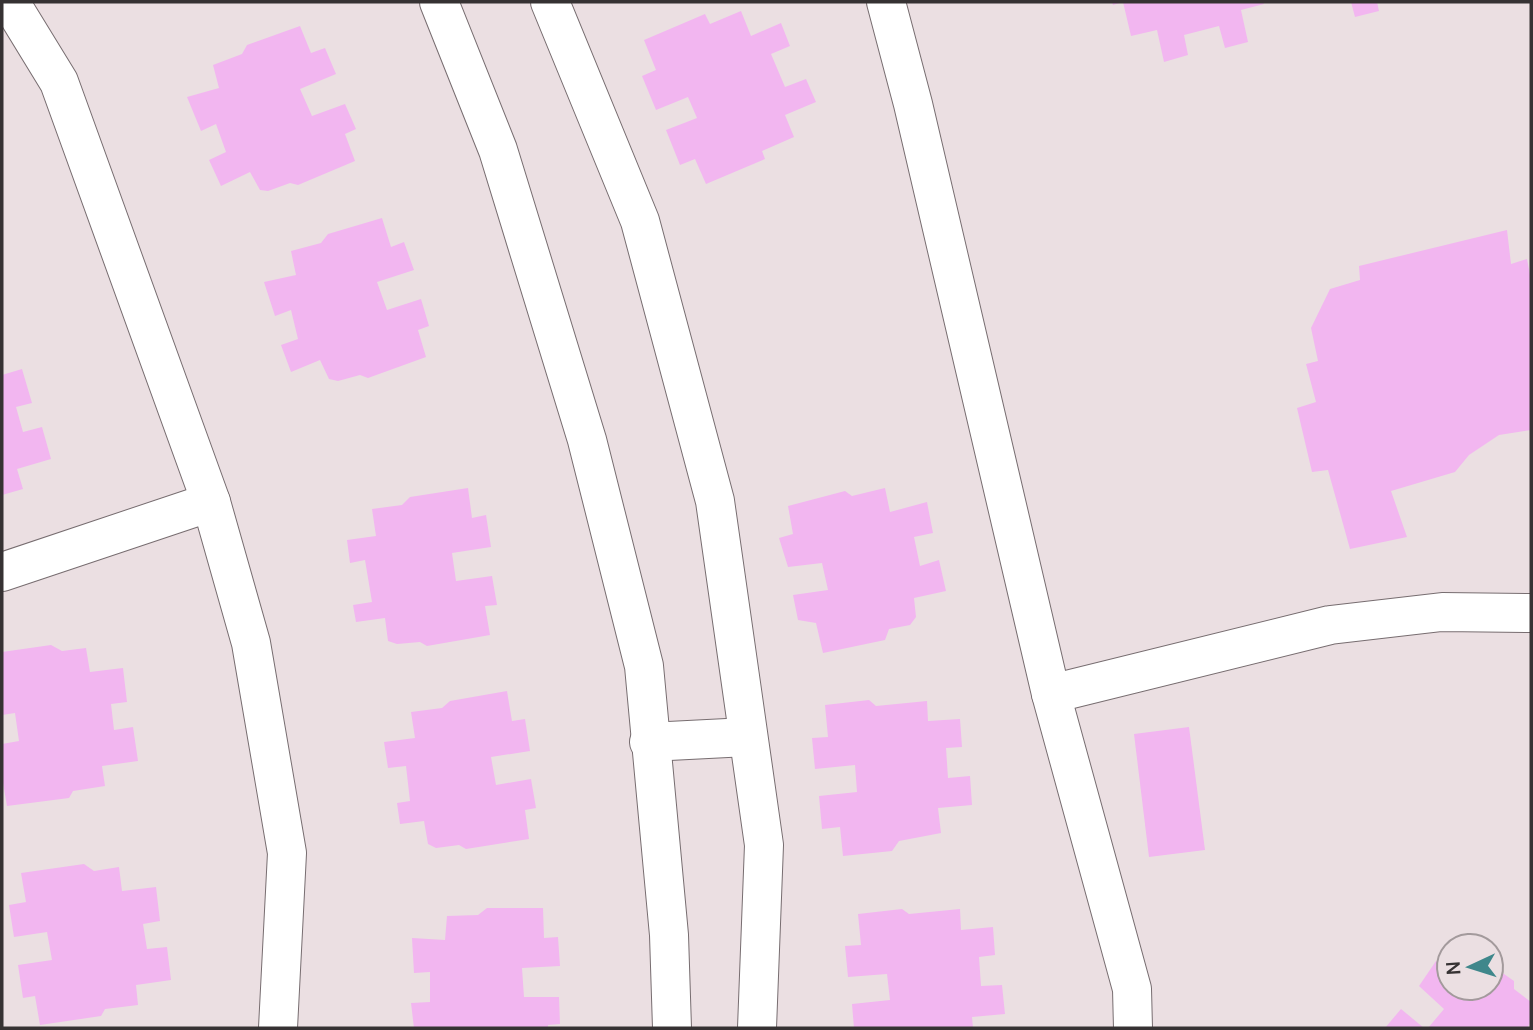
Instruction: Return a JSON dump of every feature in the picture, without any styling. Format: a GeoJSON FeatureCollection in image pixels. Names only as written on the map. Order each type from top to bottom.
{"type":"FeatureCollection","features":[{"type":"Feature","properties":{"kind":"street"},"geometry":{"type":"LineString","coordinates":[[10,2],[59,82],[211,502],[251,643],[287,853],[278,1028]]}},
{"type":"Feature","properties":{"kind":"street"},"geometry":{"type":"LineString","coordinates":[[439,2],[498,150],[587,440],[644,666],[669,935],[672,1028]]}},
{"type":"Feature","properties":{"kind":"street"},"geometry":{"type":"LineString","coordinates":[[550,2],[639,221],[715,501],[764,845],[757,1028]]}},
{"type":"Feature","properties":{"kind":"street"},"geometry":{"type":"LineString","coordinates":[[886,2],[913,104],[1051,694],[1132,989],[1133,1028]]}},
{"type":"Feature","properties":{"kind":"street"},"geometry":{"type":"LineString","coordinates":[[2,572],[211,502]]}},
{"type":"Feature","properties":{"kind":"street"},"geometry":{"type":"LineString","coordinates":[[1051,694],[1330,625],[1442,612],[1531,613]]}},
{"type":"Feature","properties":{"kind":"street"},"geometry":{"type":"LineString","coordinates":[[649,742],[747,737]]}},
{"type":"Feature","properties":{"kind":"building"},"geometry":{"type":"Polygon","coordinates":[[[1123,2],[1264,4],[1241,10],[1248,42],[1225,48],[1219,26],[1184,35],[1188,55],[1164,62],[1157,30],[1131,36],[1123,2]]]}},
{"type":"Feature","properties":{"kind":"building"},"geometry":{"type":"Polygon","coordinates":[[[1351,2],[1377,2],[1379,11],[1355,17],[1351,2]]]}},
{"type":"Feature","properties":{"kind":"building"},"geometry":{"type":"Polygon","coordinates":[[[741,11],[751,36],[781,23],[790,46],[771,54],[785,87],[806,79],[816,102],[785,115],[794,137],[762,151],[765,159],[706,184],[695,159],[680,165],[666,130],[697,118],[688,97],[656,110],[642,76],[656,70],[644,40],[705,14],[710,24],[741,11]]]}},
{"type":"Feature","properties":{"kind":"building"},"geometry":{"type":"Polygon","coordinates":[[[300,26],[311,53],[325,48],[336,74],[300,89],[312,116],[345,104],[356,129],[345,134],[355,161],[298,185],[290,183],[268,191],[260,190],[250,172],[221,186],[209,160],[226,152],[216,124],[201,131],[187,97],[219,88],[213,65],[242,54],[247,45],[300,26]]]}},
{"type":"Feature","properties":{"kind":"building"},"geometry":{"type":"Polygon","coordinates":[[[382,218],[391,247],[404,242],[414,270],[377,282],[387,310],[421,299],[429,326],[418,330],[426,357],[368,378],[360,375],[338,381],[329,379],[320,360],[291,372],[281,345],[298,339],[291,310],[275,316],[264,282],[296,275],[291,251],[321,243],[328,234],[382,218]]]}},
{"type":"Feature","properties":{"kind":"building"},"geometry":{"type":"Polygon","coordinates":[[[1507,230],[1511,264],[1527,259],[1531,280],[1531,430],[1499,435],[1469,455],[1455,472],[1391,491],[1407,537],[1350,549],[1328,470],[1312,472],[1297,408],[1316,402],[1306,364],[1318,361],[1311,328],[1330,289],[1360,280],[1359,266],[1507,230]]]}},
{"type":"Feature","properties":{"kind":"building"},"geometry":{"type":"Polygon","coordinates":[[[22,369],[32,403],[16,407],[23,432],[42,427],[51,459],[17,469],[23,489],[2,495],[2,375],[22,369]]]}},
{"type":"Feature","properties":{"kind":"building"},"geometry":{"type":"Polygon","coordinates":[[[468,488],[472,518],[486,515],[491,547],[452,553],[456,581],[492,576],[497,605],[485,606],[490,635],[427,646],[420,642],[397,644],[388,641],[385,618],[356,622],[353,605],[372,602],[365,560],[350,563],[347,540],[376,536],[372,509],[402,505],[410,497],[468,488]]]}},
{"type":"Feature","properties":{"kind":"building"},"geometry":{"type":"Polygon","coordinates":[[[885,488],[890,512],[927,502],[933,533],[914,537],[920,566],[939,560],[946,591],[914,598],[916,617],[910,625],[889,629],[885,640],[823,653],[816,623],[798,620],[793,595],[828,590],[822,563],[788,567],[779,538],[793,534],[788,506],[845,491],[852,496],[885,488]]]}},
{"type":"Feature","properties":{"kind":"building"},"geometry":{"type":"Polygon","coordinates":[[[51,645],[62,651],[86,648],[90,672],[123,668],[127,702],[111,704],[114,730],[133,727],[138,761],[102,766],[105,786],[73,791],[69,798],[7,806],[2,777],[2,744],[19,741],[15,713],[2,715],[2,652],[51,645]]]}},
{"type":"Feature","properties":{"kind":"building"},"geometry":{"type":"Polygon","coordinates":[[[507,691],[512,721],[525,719],[530,751],[491,757],[496,785],[531,779],[536,808],[525,810],[529,839],[466,849],[459,845],[436,848],[428,844],[424,821],[400,824],[397,803],[410,801],[406,766],[388,768],[384,742],[415,738],[411,712],[442,708],[450,701],[507,691]]]}},
{"type":"Feature","properties":{"kind":"building"},"geometry":{"type":"Polygon","coordinates":[[[869,700],[876,706],[927,701],[928,721],[960,719],[962,747],[946,748],[948,778],[970,776],[972,805],[938,808],[941,833],[899,841],[892,851],[843,856],[840,827],[822,829],[819,796],[857,792],[855,765],[815,769],[812,738],[828,737],[825,705],[869,700]]]}},
{"type":"Feature","properties":{"kind":"building"},"geometry":{"type":"Polygon","coordinates":[[[1189,727],[1205,850],[1149,857],[1134,734],[1189,727]]]}},
{"type":"Feature","properties":{"kind":"building"},"geometry":{"type":"Polygon","coordinates":[[[84,864],[94,871],[119,867],[122,891],[156,887],[160,921],[143,924],[147,949],[167,947],[171,980],[136,985],[138,1005],[105,1009],[101,1016],[40,1025],[35,996],[23,998],[18,965],[52,960],[47,932],[14,937],[9,905],[26,902],[21,873],[84,864]]]}},
{"type":"Feature","properties":{"kind":"building"},"geometry":{"type":"Polygon","coordinates":[[[487,908],[543,908],[544,938],[558,937],[560,966],[522,968],[524,997],[559,997],[560,1024],[548,1025],[548,1028],[414,1028],[411,1003],[430,1002],[430,972],[414,973],[412,938],[445,940],[447,916],[478,915],[487,908]]]}},
{"type":"Feature","properties":{"kind":"building"},"geometry":{"type":"Polygon","coordinates":[[[902,909],[909,914],[960,909],[961,930],[993,927],[995,955],[979,957],[981,986],[1002,985],[1005,1014],[972,1017],[973,1028],[854,1028],[852,1004],[890,1000],[887,974],[848,977],[845,946],[861,945],[858,914],[902,909]]]}},
{"type":"Feature","properties":{"kind":"building"},"geometry":{"type":"Polygon","coordinates":[[[1435,962],[1435,1001],[1419,986],[1435,962]]]}},
{"type":"Feature","properties":{"kind":"building"},"geometry":{"type":"Polygon","coordinates":[[[1505,975],[1514,981],[1514,989],[1531,1002],[1531,1022],[1527,1028],[1428,1028],[1444,1009],[1436,1002],[1505,1002],[1505,975]]]}},
{"type":"Feature","properties":{"kind":"building"},"geometry":{"type":"Polygon","coordinates":[[[1401,1009],[1424,1028],[1385,1028],[1401,1009]]]}}]}
